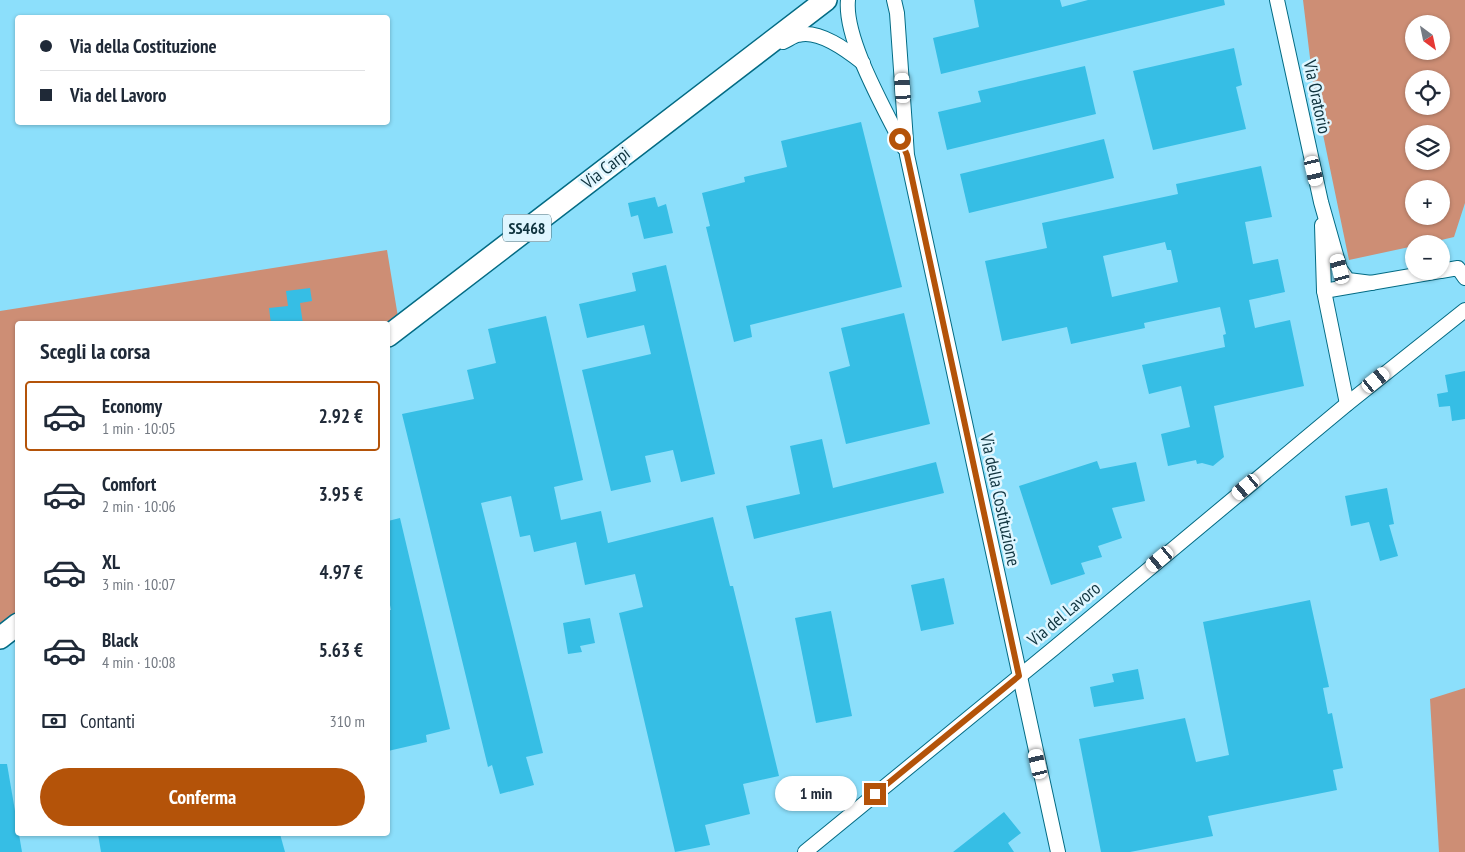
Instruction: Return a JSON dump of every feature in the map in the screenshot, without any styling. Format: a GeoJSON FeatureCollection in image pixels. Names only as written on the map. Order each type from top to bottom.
{"type":"FeatureCollection","features":[{"type":"Feature","properties":{"kind":"main road","name":"Via Carpi"},"geometry":{"type":"LineString","coordinates":[[390,334],[826,0]]}},
{"type":"Feature","properties":{"kind":"main road"},"geometry":{"type":"LineString","coordinates":[[0,638],[15,626]]}},
{"type":"Feature","properties":{"kind":"street","name":"Via della Costituzione"},"geometry":{"type":"LineString","coordinates":[[848,0],[850,23],[863,63],[907,155]]}},
{"type":"Feature","properties":{"kind":"street","name":"Via Oratorio"},"geometry":{"type":"LineString","coordinates":[[1277,0],[1321,202],[1340,269],[1348,280],[1372,283]]}},
{"type":"Feature","properties":{"kind":"street","name":"Via della Costituzione"},"geometry":{"type":"LineString","coordinates":[[897,4],[907,155],[1058,852]]}},
{"type":"Feature","properties":{"kind":"street","name":"Via della Costituzione"},"geometry":{"type":"LineString","coordinates":[[746,60],[798,34],[808,34],[834,43],[863,63]]}},
{"type":"Feature","properties":{"kind":"street","name":"Via Oratorio"},"geometry":{"type":"LineString","coordinates":[[1321,202],[1324,291],[1347,404]]}},
{"type":"Feature","properties":{"kind":"street","name":"Via Oratorio"},"geometry":{"type":"LineString","coordinates":[[1450,271],[1463,271]]}},
{"type":"Feature","properties":{"kind":"street","name":"Via Oratorio"},"geometry":{"type":"LineString","coordinates":[[1324,291],[1405,277]]}},
{"type":"Feature","properties":{"kind":"street"},"geometry":{"type":"LineString","coordinates":[[1347,404],[1465,310]]}},
{"type":"Feature","properties":{"kind":"street","name":"Via del Lavoro"},"geometry":{"type":"LineString","coordinates":[[805,852],[1347,404]]}},
{"type":"Feature","properties":{"kind":"shaded area"},"geometry":{"type":"Polygon","coordinates":[[[1303,0],[1465,0],[1465,203],[1454,237],[1450,238],[1450,235],[1405,235],[1405,248],[1349,260],[1314,91],[1303,0]]]}},
{"type":"Feature","properties":{"kind":"shaded area"},"geometry":{"type":"Polygon","coordinates":[[[387,250],[398,317],[390,323],[390,321],[15,321],[15,618],[0,630],[0,311],[387,250]]]}},
{"type":"Feature","properties":{"kind":"shaded area"},"geometry":{"type":"Polygon","coordinates":[[[1465,688],[1465,852],[1439,852],[1430,699],[1465,688]]]}},
{"type":"Feature","properties":{"kind":"building"},"geometry":{"type":"Polygon","coordinates":[[[974,0],[1060,0],[1062,7],[1088,0],[1224,0],[1225,5],[941,74],[933,38],[979,27],[974,0]]]}},
{"type":"Feature","properties":{"kind":"building"},"geometry":{"type":"Polygon","coordinates":[[[1234,48],[1242,85],[1236,87],[1246,129],[1153,150],[1133,71],[1234,48]]]}},
{"type":"Feature","properties":{"kind":"building"},"geometry":{"type":"Polygon","coordinates":[[[1085,66],[1096,114],[947,150],[938,112],[981,102],[978,91],[1085,66]]]}},
{"type":"Feature","properties":{"kind":"building"},"geometry":{"type":"Polygon","coordinates":[[[861,122],[902,287],[750,325],[752,337],[734,342],[706,227],[710,226],[702,193],[745,182],[744,177],[787,167],[781,141],[861,122]]]}},
{"type":"Feature","properties":{"kind":"building"},"geometry":{"type":"Polygon","coordinates":[[[1104,139],[1114,178],[969,213],[960,174],[1104,139]]]}},
{"type":"Feature","properties":{"kind":"building"},"geometry":{"type":"Polygon","coordinates":[[[1261,166],[1272,217],[1245,222],[1253,264],[1278,259],[1285,292],[1249,300],[1255,328],[1290,320],[1304,386],[1214,406],[1224,457],[1213,466],[1202,463],[1197,464],[1196,460],[1168,466],[1161,434],[1190,427],[1181,386],[1149,394],[1142,365],[1225,347],[1223,335],[1226,334],[1220,307],[1144,323],[1145,328],[1071,344],[1067,327],[1002,341],[985,261],[1047,248],[1042,223],[1178,194],[1176,184],[1261,166]],[[1165,242],[1103,256],[1112,297],[1178,282],[1171,250],[1167,250],[1165,242]]]}},
{"type":"Feature","properties":{"kind":"building"},"geometry":{"type":"Polygon","coordinates":[[[655,197],[658,207],[666,204],[673,233],[644,239],[638,215],[631,217],[628,203],[655,197]]]}},
{"type":"Feature","properties":{"kind":"building"},"geometry":{"type":"Polygon","coordinates":[[[666,265],[715,474],[681,482],[673,450],[645,456],[651,482],[611,491],[582,370],[651,354],[644,325],[587,338],[579,304],[636,291],[632,273],[666,265]]]}},
{"type":"Feature","properties":{"kind":"building"},"geometry":{"type":"Polygon","coordinates":[[[310,288],[312,301],[300,303],[303,321],[271,321],[269,308],[288,306],[286,291],[310,288]]]}},
{"type":"Feature","properties":{"kind":"building"},"geometry":{"type":"Polygon","coordinates":[[[904,313],[930,424],[846,444],[829,372],[850,366],[841,328],[904,313]]]}},
{"type":"Feature","properties":{"kind":"building"},"geometry":{"type":"Polygon","coordinates":[[[546,316],[583,480],[554,487],[561,520],[601,511],[608,543],[713,517],[730,586],[733,586],[779,776],[743,784],[750,814],[705,825],[710,845],[675,852],[619,613],[643,607],[635,574],[585,585],[576,542],[534,552],[530,535],[520,537],[511,496],[481,503],[543,753],[526,757],[534,785],[500,794],[492,765],[488,767],[402,414],[474,399],[467,370],[496,363],[488,329],[546,316]]]}},
{"type":"Feature","properties":{"kind":"building"},"geometry":{"type":"Polygon","coordinates":[[[1465,371],[1465,419],[1452,421],[1450,406],[1439,407],[1437,394],[1448,392],[1445,375],[1465,371]]]}},
{"type":"Feature","properties":{"kind":"building"},"geometry":{"type":"Polygon","coordinates":[[[822,439],[833,488],[936,462],[944,493],[754,539],[746,506],[800,494],[790,446],[822,439]]]}},
{"type":"Feature","properties":{"kind":"building"},"geometry":{"type":"Polygon","coordinates":[[[1097,461],[1100,469],[1136,462],[1145,501],[1112,508],[1122,538],[1098,546],[1102,557],[1081,563],[1085,574],[1051,585],[1019,486],[1097,461]]]}},
{"type":"Feature","properties":{"kind":"building"},"geometry":{"type":"Polygon","coordinates":[[[1387,488],[1394,524],[1389,525],[1398,556],[1380,561],[1369,522],[1351,526],[1345,496],[1387,488]]]}},
{"type":"Feature","properties":{"kind":"building"},"geometry":{"type":"Polygon","coordinates":[[[400,518],[450,729],[426,735],[427,742],[390,751],[391,610],[390,520],[400,518]]]}},
{"type":"Feature","properties":{"kind":"building"},"geometry":{"type":"Polygon","coordinates":[[[944,578],[954,624],[921,631],[911,585],[944,578]]]}},
{"type":"Feature","properties":{"kind":"building"},"geometry":{"type":"Polygon","coordinates":[[[1310,600],[1329,687],[1323,688],[1328,714],[1332,713],[1343,768],[1333,770],[1337,790],[1208,816],[1213,836],[1130,852],[1101,852],[1079,739],[1185,718],[1196,762],[1229,755],[1203,622],[1310,600]]]}},
{"type":"Feature","properties":{"kind":"building"},"geometry":{"type":"Polygon","coordinates":[[[831,611],[852,716],[816,723],[795,618],[831,611]]]}},
{"type":"Feature","properties":{"kind":"building"},"geometry":{"type":"Polygon","coordinates":[[[590,618],[595,643],[580,646],[582,652],[568,654],[563,623],[590,618]]]}},
{"type":"Feature","properties":{"kind":"building"},"geometry":{"type":"Polygon","coordinates":[[[1138,669],[1144,699],[1094,707],[1090,687],[1114,682],[1112,674],[1138,669]]]}},
{"type":"Feature","properties":{"kind":"building"},"geometry":{"type":"Polygon","coordinates":[[[0,764],[7,764],[15,811],[15,836],[19,836],[22,852],[0,852],[0,764]]]}},
{"type":"Feature","properties":{"kind":"building"},"geometry":{"type":"Polygon","coordinates":[[[1004,812],[1021,833],[1008,843],[1014,852],[953,852],[1004,812]]]}},
{"type":"Feature","properties":{"kind":"building"},"geometry":{"type":"Polygon","coordinates":[[[98,836],[281,836],[285,852],[101,852],[98,836]]]}},
{"type":"Feature","properties":{"kind":"route"},"geometry":{"type":"LineString","coordinates":[[875,794],[1019,676],[907,155],[900,139]]}}]}
